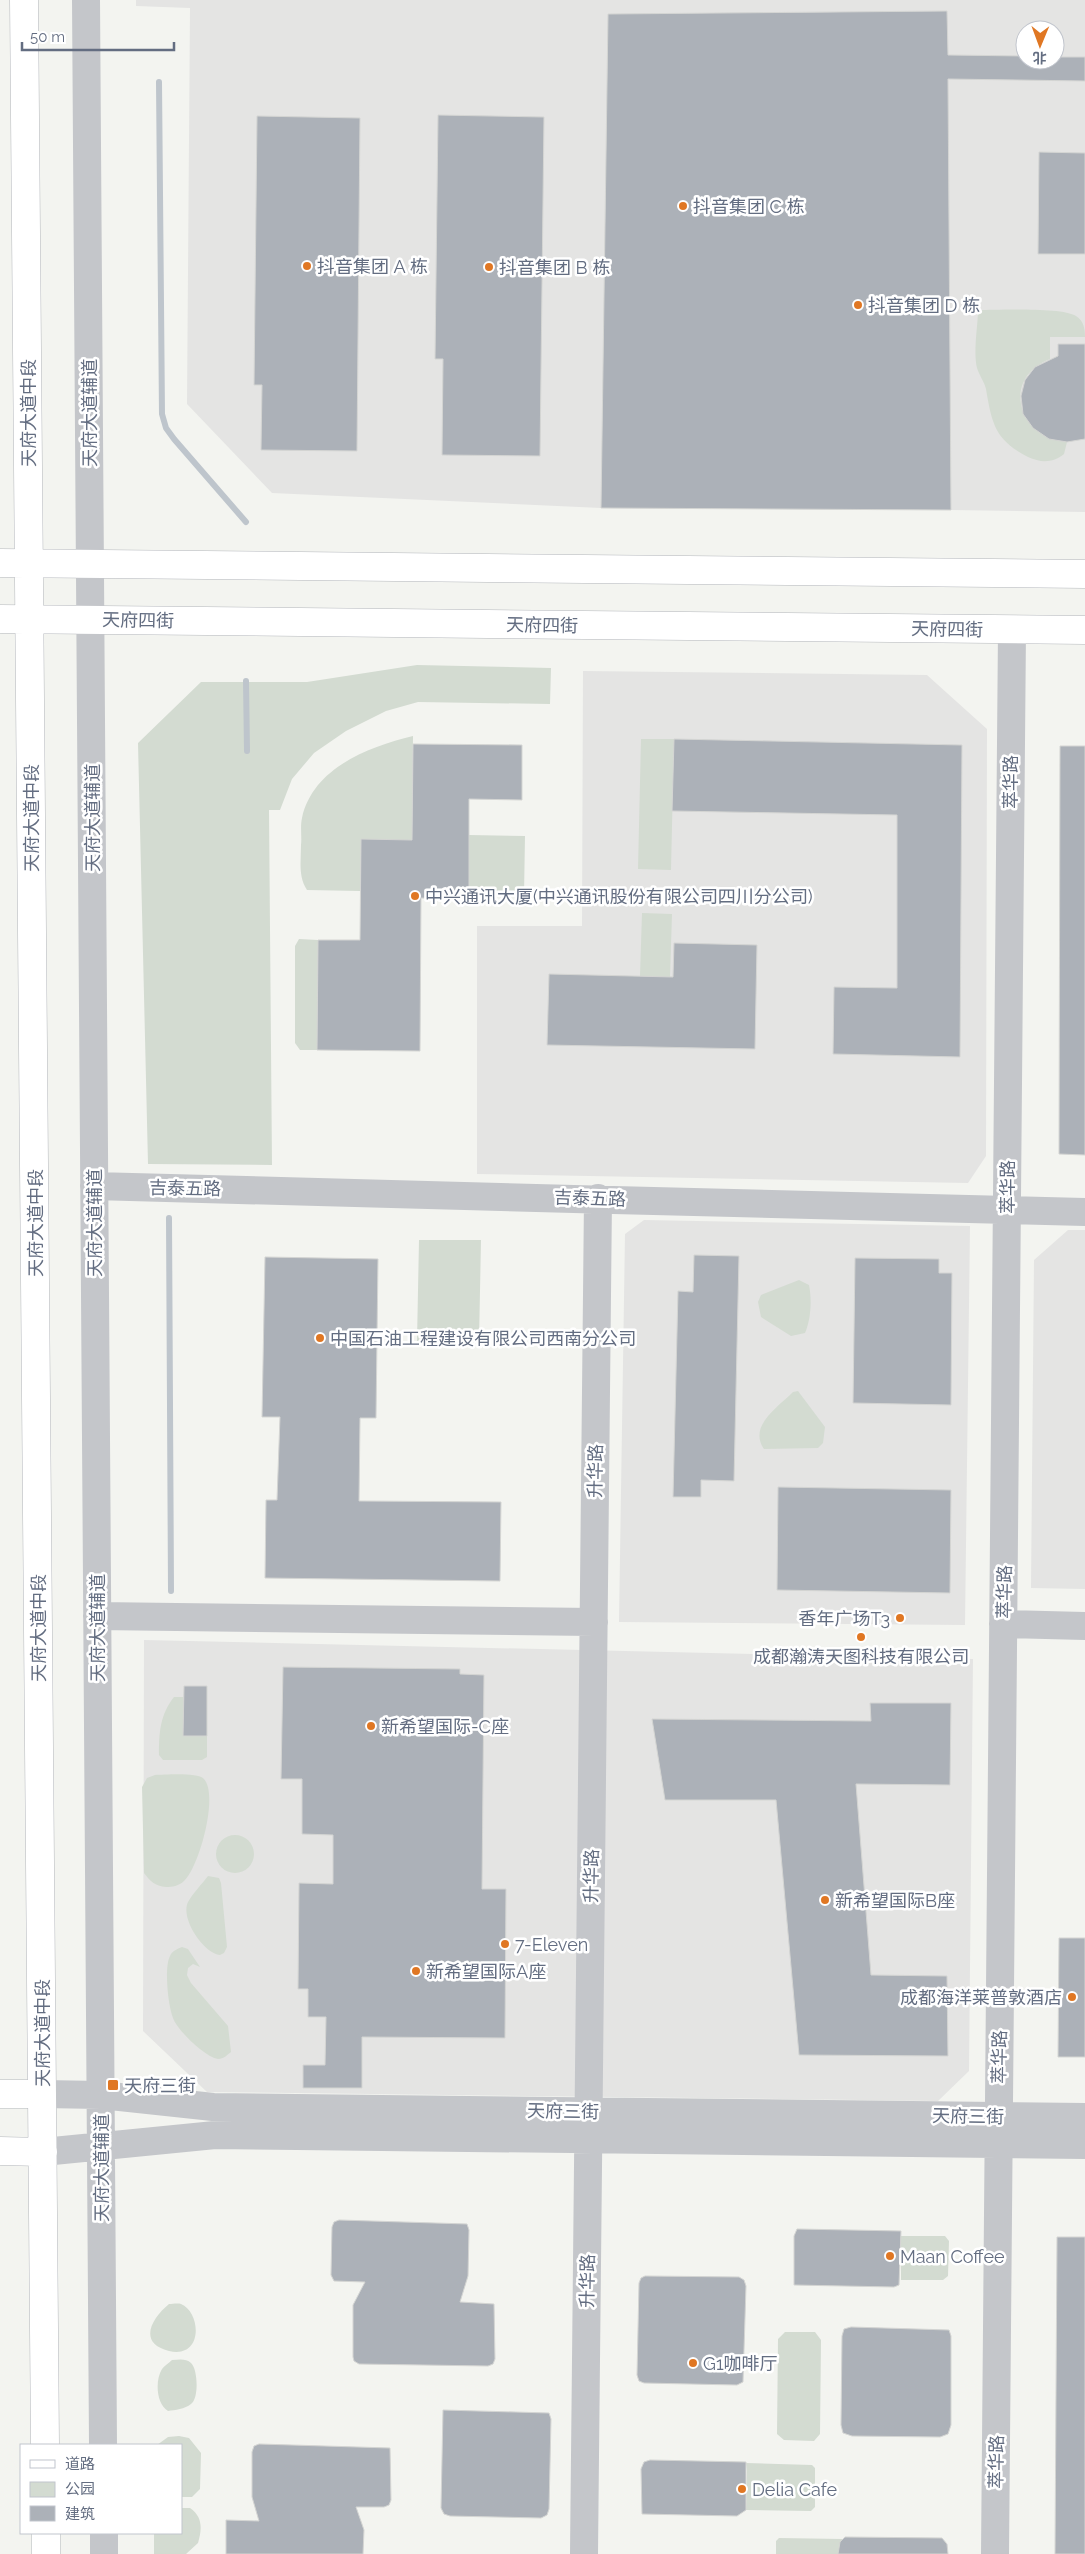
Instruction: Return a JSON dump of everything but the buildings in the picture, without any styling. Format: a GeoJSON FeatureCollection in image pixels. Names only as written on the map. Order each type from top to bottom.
{"type":"FeatureCollection","features":[{"type":"Feature","properties":{"kind":"main road","name":"天府大道中段"},"geometry":{"type":"LineString","coordinates":[[24,0],[45,2444]]}},
{"type":"Feature","properties":{"kind":"main road"},"geometry":{"type":"LineString","coordinates":[[0,563],[1085,574]]}},
{"type":"Feature","properties":{"kind":"main road","name":"天府四街"},"geometry":{"type":"LineString","coordinates":[[0,619],[1085,630]]}},
{"type":"Feature","properties":{"kind":"main road"},"geometry":{"type":"LineString","coordinates":[[0,2094],[42,2094]]}},
{"type":"Feature","properties":{"kind":"main road"},"geometry":{"type":"LineString","coordinates":[[0,2151],[43,2152]]}},
{"type":"Feature","properties":{"kind":"main road"},"geometry":{"type":"LineString","coordinates":[[46,2534],[46,2554]]}},
{"type":"Feature","properties":{"kind":"street","name":"天府大道辅道"},"geometry":{"type":"LineString","coordinates":[[86,0],[103,2444]]}},
{"type":"Feature","properties":{"kind":"street","name":"萃华路"},"geometry":{"type":"LineString","coordinates":[[994,2554],[1012,630]]}},
{"type":"Feature","properties":{"kind":"street","name":"吉泰五路"},"geometry":{"type":"LineString","coordinates":[[94,1186],[598,1198],[788,1206],[1085,1212]]}},
{"type":"Feature","properties":{"kind":"street","name":"升华路"},"geometry":{"type":"LineString","coordinates":[[584,2554],[598,1198]]}},
{"type":"Feature","properties":{"kind":"street"},"geometry":{"type":"LineString","coordinates":[[97,1616],[594,1622]]}},
{"type":"Feature","properties":{"kind":"street"},"geometry":{"type":"LineString","coordinates":[[1003,1624],[1085,1626]]}},
{"type":"Feature","properties":{"kind":"street","name":"天府三街"},"geometry":{"type":"LineString","coordinates":[[42,2094],[101,2094],[213,2107],[1085,2117]]}},
{"type":"Feature","properties":{"kind":"street","name":"天府三街"},"geometry":{"type":"LineString","coordinates":[[43,2152],[101,2148],[215,2135],[1085,2145]]}},
{"type":"Feature","properties":{"kind":"street"},"geometry":{"type":"LineString","coordinates":[[104,2534],[104,2554]]}},
{"type":"Feature","properties":{"kind":"shaded area"},"geometry":{"type":"Polygon","coordinates":[[[136,0],[1085,0],[1085,512],[951,510],[947,11],[608,14],[601,508],[272,493],[187,404],[190,8],[136,6],[136,0]]]}},
{"type":"Feature","properties":{"kind":"shaded area"},"geometry":{"type":"Polygon","coordinates":[[[583,671],[927,675],[987,729],[986,1156],[968,1183],[477,1174],[477,926],[582,926],[583,671]]]}},
{"type":"Feature","properties":{"kind":"shaded area"},"geometry":{"type":"Polygon","coordinates":[[[644,1220],[970,1226],[965,1625],[619,1622],[625,1234],[644,1220]]]}},
{"type":"Feature","properties":{"kind":"shaded area"},"geometry":{"type":"Polygon","coordinates":[[[1068,1230],[1085,1230],[1085,1589],[1031,1588],[1034,1260],[1068,1230]]]}},
{"type":"Feature","properties":{"kind":"shaded area"},"geometry":{"type":"Polygon","coordinates":[[[144,1640],[973,1659],[969,2071],[938,2101],[207,2092],[143,2031],[144,1640]]]}},
{"type":"Feature","properties":{"kind":"green space"},"geometry":{"type":"Polygon","coordinates":[[[978,310],[1058,311],[1076,316],[1082,323],[1085,337],[1050,337],[1050,359],[1035,368],[1025,379],[1021,392],[1021,406],[1027,419],[1036,430],[1050,438],[1067,442],[1064,454],[1060,457],[1047,461],[1028,457],[1008,444],[997,430],[990,412],[985,386],[976,362],[978,310]]]}},
{"type":"Feature","properties":{"kind":"green space"},"geometry":{"type":"Polygon","coordinates":[[[417,665],[551,668],[550,704],[418,702],[386,711],[346,731],[314,753],[292,779],[280,810],[269,810],[272,1165],[148,1164],[138,743],[201,682],[307,682],[417,665]]]}},
{"type":"Feature","properties":{"kind":"green space"},"geometry":{"type":"Polygon","coordinates":[[[413,736],[412,840],[361,840],[360,891],[307,890],[302,879],[301,868],[301,821],[308,801],[318,786],[330,773],[345,762],[378,746],[413,736]]]}},
{"type":"Feature","properties":{"kind":"green space"},"geometry":{"type":"Polygon","coordinates":[[[641,739],[674,739],[671,870],[638,869],[641,739]]]}},
{"type":"Feature","properties":{"kind":"green space"},"geometry":{"type":"Polygon","coordinates":[[[469,835],[525,836],[524,895],[469,894],[469,835]]]}},
{"type":"Feature","properties":{"kind":"green space"},"geometry":{"type":"Polygon","coordinates":[[[642,913],[672,914],[670,977],[640,976],[642,913]]]}},
{"type":"Feature","properties":{"kind":"green space"},"geometry":{"type":"Polygon","coordinates":[[[299,939],[318,940],[317,1050],[300,1050],[295,1043],[295,946],[299,939]]]}},
{"type":"Feature","properties":{"kind":"green space"},"geometry":{"type":"Polygon","coordinates":[[[419,1240],[481,1240],[479,1342],[417,1341],[419,1240]]]}},
{"type":"Feature","properties":{"kind":"green space"},"geometry":{"type":"Polygon","coordinates":[[[799,1280],[809,1285],[810,1316],[805,1333],[791,1336],[761,1317],[758,1302],[761,1295],[799,1280]]]}},
{"type":"Feature","properties":{"kind":"green space"},"geometry":{"type":"Polygon","coordinates":[[[798,1391],[825,1427],[823,1443],[818,1448],[764,1449],[760,1441],[762,1425],[780,1404],[793,1392],[798,1391]]]}},
{"type":"Feature","properties":{"kind":"green space"},"geometry":{"type":"Polygon","coordinates":[[[174,1697],[183,1697],[183,1736],[207,1736],[207,1757],[202,1760],[163,1760],[159,1755],[161,1724],[166,1710],[174,1697]]]}},
{"type":"Feature","properties":{"kind":"green space"},"geometry":{"type":"Polygon","coordinates":[[[155,1775],[195,1775],[204,1779],[208,1787],[208,1815],[196,1862],[190,1874],[182,1883],[166,1887],[151,1881],[144,1873],[142,1787],[147,1778],[155,1775]]]}},
{"type":"Feature","properties":{"kind":"green space"},"geometry":{"type":"Polygon","coordinates":[[[235,1835],[242,1836],[248,1841],[253,1847],[253,1861],[248,1867],[242,1872],[235,1873],[228,1872],[222,1867],[217,1861],[216,1854],[217,1847],[222,1841],[228,1836],[235,1835]]]}},
{"type":"Feature","properties":{"kind":"green space"},"geometry":{"type":"Polygon","coordinates":[[[208,1876],[219,1878],[221,1883],[227,1947],[224,1953],[220,1955],[213,1953],[200,1942],[187,1917],[186,1909],[188,1902],[208,1876]]]}},
{"type":"Feature","properties":{"kind":"green space"},"geometry":{"type":"Polygon","coordinates":[[[182,1947],[188,1949],[200,1967],[193,1964],[188,1968],[187,1975],[191,1983],[228,2026],[231,2052],[225,2057],[218,2059],[212,2057],[199,2048],[180,2029],[173,2018],[168,1996],[168,1961],[175,1950],[182,1947]]]}},
{"type":"Feature","properties":{"kind":"green space"},"geometry":{"type":"Polygon","coordinates":[[[901,2236],[945,2236],[949,2241],[948,2276],[943,2280],[901,2280],[901,2236]]]}},
{"type":"Feature","properties":{"kind":"green space"},"geometry":{"type":"Polygon","coordinates":[[[169,2304],[181,2304],[188,2309],[195,2324],[196,2333],[193,2342],[188,2348],[180,2352],[169,2351],[159,2347],[150,2336],[157,2316],[169,2304]]]}},
{"type":"Feature","properties":{"kind":"green space"},"geometry":{"type":"Polygon","coordinates":[[[785,2332],[815,2332],[821,2340],[820,2434],[814,2441],[784,2440],[777,2434],[778,2339],[785,2332]]]}},
{"type":"Feature","properties":{"kind":"green space"},"geometry":{"type":"Polygon","coordinates":[[[172,2360],[184,2360],[191,2363],[195,2371],[196,2390],[194,2401],[189,2406],[168,2411],[164,2408],[159,2398],[158,2379],[162,2369],[172,2360]]]}},
{"type":"Feature","properties":{"kind":"green space"},"geometry":{"type":"Polygon","coordinates":[[[179,2436],[189,2438],[201,2453],[200,2489],[192,2497],[182,2497],[182,2444],[158,2444],[168,2437],[179,2436]]]}},
{"type":"Feature","properties":{"kind":"green space"},"geometry":{"type":"Polygon","coordinates":[[[746,2463],[812,2465],[815,2468],[815,2507],[811,2511],[746,2510],[746,2463]]]}},
{"type":"Feature","properties":{"kind":"green space"},"geometry":{"type":"Polygon","coordinates":[[[182,2508],[190,2508],[199,2519],[201,2528],[198,2543],[186,2554],[154,2554],[154,2534],[182,2534],[182,2508]]]}},
{"type":"Feature","properties":{"kind":"green space"},"geometry":{"type":"Polygon","coordinates":[[[779,2538],[843,2539],[839,2554],[776,2554],[776,2541],[779,2538]]]}},
{"type":"Feature","properties":{"kind":"waterway"},"geometry":{"type":"LineString","coordinates":[[159,82],[162,414],[166,428],[174,439],[246,522]]}},
{"type":"Feature","properties":{"kind":"waterway"},"geometry":{"type":"LineString","coordinates":[[246,681],[247,751]]}},
{"type":"Feature","properties":{"kind":"waterway"},"geometry":{"type":"LineString","coordinates":[[169,1218],[171,1591]]}},
{"type":"Feature","properties":{"kind":"place","name":"抖音集团 C 栋"},"geometry":{"type":"Point","coordinates":[683,206]}},
{"type":"Feature","properties":{"kind":"place","name":"抖音集团 A 栋"},"geometry":{"type":"Point","coordinates":[307,266]}},
{"type":"Feature","properties":{"kind":"place","name":"抖音集团 B 栋"},"geometry":{"type":"Point","coordinates":[489,267]}},
{"type":"Feature","properties":{"kind":"place","name":"抖音集团 D 栋"},"geometry":{"type":"Point","coordinates":[858,305]}},
{"type":"Feature","properties":{"kind":"place","name":"中兴通讯大厦(中兴通讯股份有限公司四川分公司)"},"geometry":{"type":"Point","coordinates":[415,896]}},
{"type":"Feature","properties":{"kind":"place","name":"中国石油工程建设有限公司西南分公司"},"geometry":{"type":"Point","coordinates":[320,1338]}},
{"type":"Feature","properties":{"kind":"place","name":"香年广场T3"},"geometry":{"type":"Point","coordinates":[900,1618]}},
{"type":"Feature","properties":{"kind":"place","name":"成都瀚涛天图科技有限公司"},"geometry":{"type":"Point","coordinates":[861,1637]}},
{"type":"Feature","properties":{"kind":"place","name":"新希望国际-C座"},"geometry":{"type":"Point","coordinates":[371,1726]}},
{"type":"Feature","properties":{"kind":"place","name":"新希望国际B座"},"geometry":{"type":"Point","coordinates":[825,1900]}},
{"type":"Feature","properties":{"kind":"place","name":"7-Eleven"},"geometry":{"type":"Point","coordinates":[505,1944]}},
{"type":"Feature","properties":{"kind":"place","name":"新希望国际A座"},"geometry":{"type":"Point","coordinates":[416,1971]}},
{"type":"Feature","properties":{"kind":"place","name":"成都海洋莱普敦酒店"},"geometry":{"type":"Point","coordinates":[1072,1997]}},
{"type":"Feature","properties":{"kind":"place","name":"天府三街"},"geometry":{"type":"Point","coordinates":[113,2085]}},
{"type":"Feature","properties":{"kind":"place","name":"Maan Coffee"},"geometry":{"type":"Point","coordinates":[890,2256]}},
{"type":"Feature","properties":{"kind":"place","name":"G1咖啡厅"},"geometry":{"type":"Point","coordinates":[693,2363]}},
{"type":"Feature","properties":{"kind":"place","name":"Delia Cafe"},"geometry":{"type":"Point","coordinates":[742,2489]}}]}
